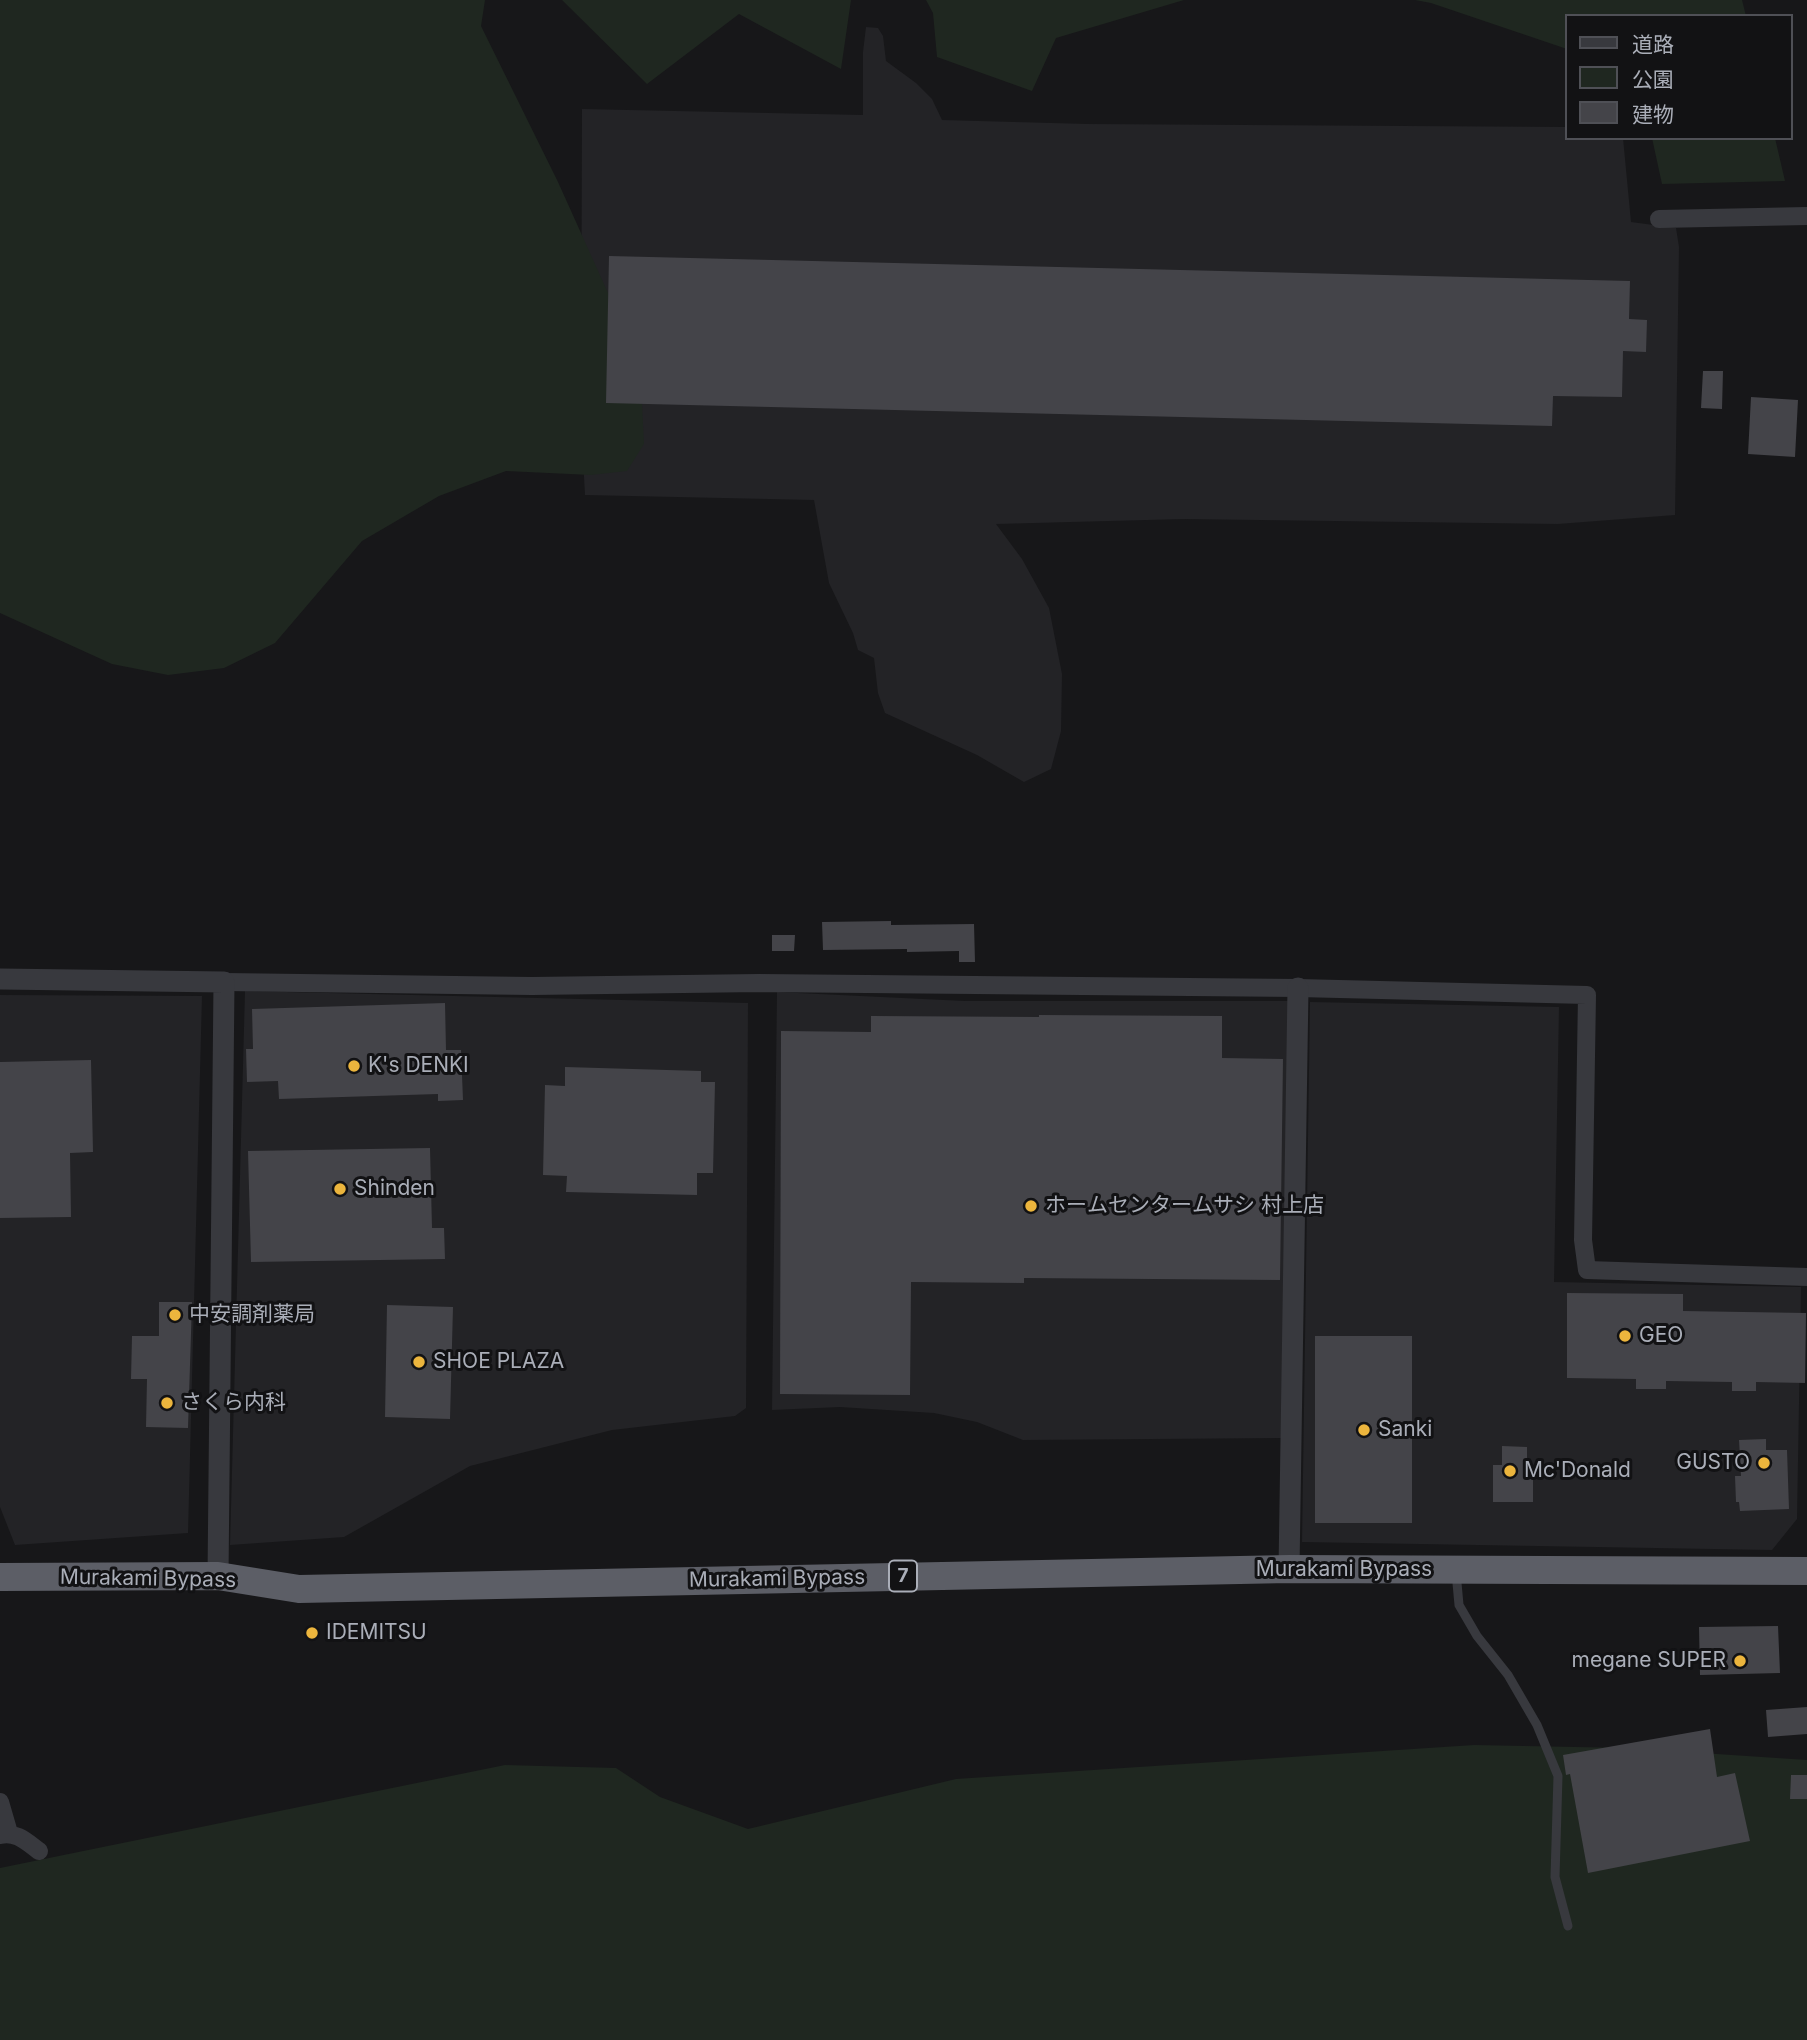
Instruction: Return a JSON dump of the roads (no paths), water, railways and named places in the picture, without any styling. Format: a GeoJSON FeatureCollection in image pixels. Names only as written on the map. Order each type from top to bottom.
{"type":"FeatureCollection","features":[{"type":"Feature","properties":{"kind":"highway","name":"Murakami Bypass"},"geometry":{"type":"LineString","coordinates":[[0,1577],[218,1576],[299,1589],[1289,1569],[1807,1571]]}},
{"type":"Feature","properties":{"kind":"street"},"geometry":{"type":"LineString","coordinates":[[1659,219],[1807,216]]}},
{"type":"Feature","properties":{"kind":"street"},"geometry":{"type":"LineString","coordinates":[[0,979],[533,986],[759,984],[1298,988],[1587,995],[1583,1240],[1587,1270],[1807,1276]]}},
{"type":"Feature","properties":{"kind":"street"},"geometry":{"type":"LineString","coordinates":[[218,1576],[224,982]]}},
{"type":"Feature","properties":{"kind":"street"},"geometry":{"type":"LineString","coordinates":[[1289,1569],[1298,988]]}},
{"type":"Feature","properties":{"kind":"street"},"geometry":{"type":"LineString","coordinates":[[0,1802],[4,1834],[23,1838],[39,1851]]}},
{"type":"Feature","properties":{"kind":"lane"},"geometry":{"type":"LineString","coordinates":[[1456,1570],[1459,1605],[1477,1636],[1508,1675],[1537,1725],[1558,1776],[1555,1877],[1568,1926]]}},
{"type":"Feature","properties":{"kind":"place","name":"K's DENKI"},"geometry":{"type":"Point","coordinates":[354,1066]}},
{"type":"Feature","properties":{"kind":"place","name":"Shinden"},"geometry":{"type":"Point","coordinates":[340,1189]}},
{"type":"Feature","properties":{"kind":"place","name":"ホームセンタームサシ 村上店"},"geometry":{"type":"Point","coordinates":[1031,1206]}},
{"type":"Feature","properties":{"kind":"place","name":"中安調剤薬局"},"geometry":{"type":"Point","coordinates":[175,1315]}},
{"type":"Feature","properties":{"kind":"place","name":"GEO"},"geometry":{"type":"Point","coordinates":[1625,1336]}},
{"type":"Feature","properties":{"kind":"place","name":"SHOE PLAZA"},"geometry":{"type":"Point","coordinates":[419,1362]}},
{"type":"Feature","properties":{"kind":"place","name":"さくら内科"},"geometry":{"type":"Point","coordinates":[167,1403]}},
{"type":"Feature","properties":{"kind":"place","name":"Sanki"},"geometry":{"type":"Point","coordinates":[1364,1430]}},
{"type":"Feature","properties":{"kind":"place","name":"GUSTO"},"geometry":{"type":"Point","coordinates":[1764,1463]}},
{"type":"Feature","properties":{"kind":"place","name":"Mc'Donald"},"geometry":{"type":"Point","coordinates":[1510,1471]}},
{"type":"Feature","properties":{"kind":"place","name":"IDEMITSU"},"geometry":{"type":"Point","coordinates":[312,1633]}},
{"type":"Feature","properties":{"kind":"place","name":"megane SUPER"},"geometry":{"type":"Point","coordinates":[1740,1661]}}]}
